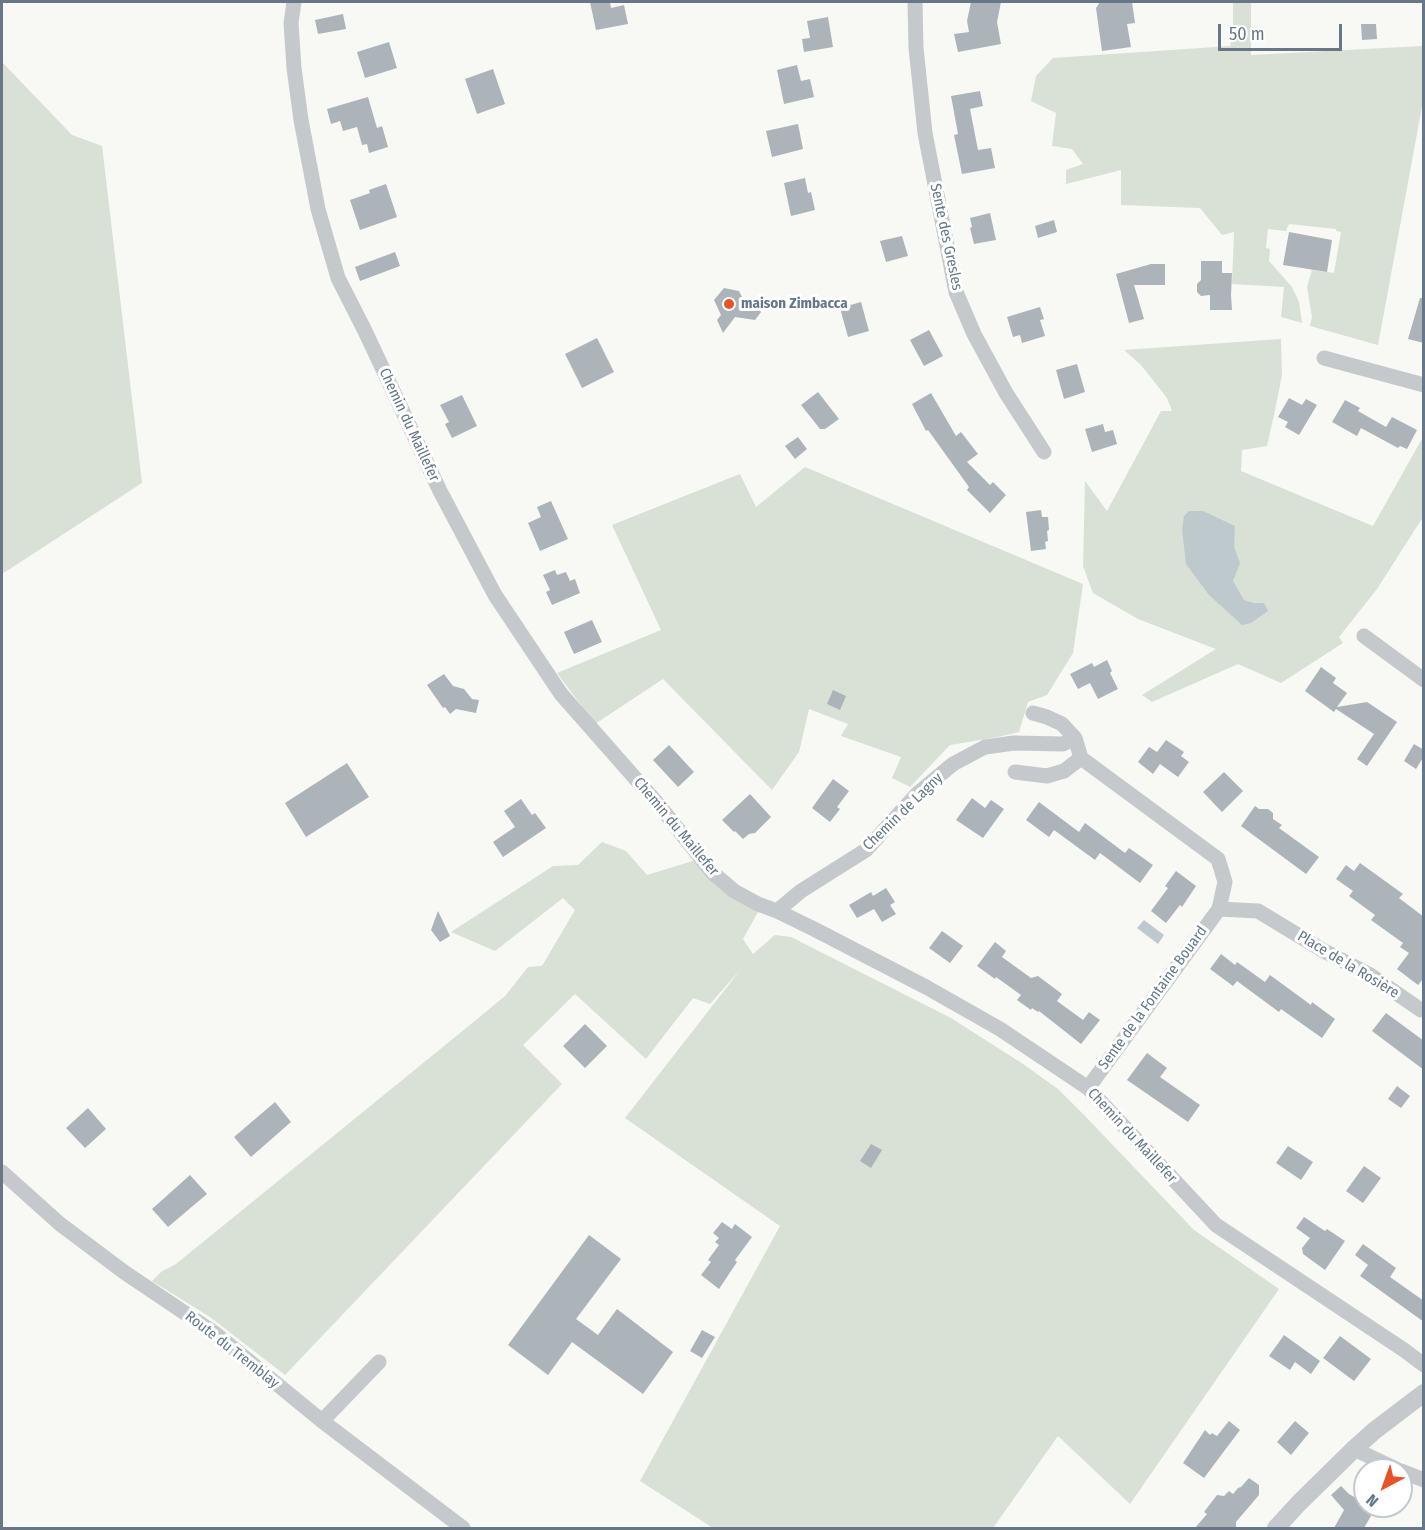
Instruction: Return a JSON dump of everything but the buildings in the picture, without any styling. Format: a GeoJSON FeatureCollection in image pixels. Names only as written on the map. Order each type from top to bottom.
{"type":"FeatureCollection","features":[{"type":"Feature","properties":{"kind":"street","name":"Chemin du Maillefer"},"geometry":{"type":"LineString","coordinates":[[294,2],[291,23],[301,120],[318,209],[338,278],[440,491],[495,595],[561,694],[657,803],[713,873],[734,891],[926,987],[1000,1029],[1088,1088],[1216,1226],[1424,1365]]}},
{"type":"Feature","properties":{"kind":"street","name":"Sente des Gresles"},"geometry":{"type":"LineString","coordinates":[[915,2],[916,48],[925,133],[956,292],[974,334],[1006,393],[1044,452]]}},
{"type":"Feature","properties":{"kind":"street"},"geometry":{"type":"LineString","coordinates":[[1324,358],[1424,385]]}},
{"type":"Feature","properties":{"kind":"street"},"geometry":{"type":"LineString","coordinates":[[1364,636],[1424,680]]}},
{"type":"Feature","properties":{"kind":"street"},"geometry":{"type":"LineString","coordinates":[[1015,772],[1047,776],[1064,771],[1081,758],[1075,738],[1062,724],[1033,713]]}},
{"type":"Feature","properties":{"kind":"street","name":"Chemin de Lagny"},"geometry":{"type":"LineString","coordinates":[[777,911],[801,891],[866,850],[917,794],[953,764],[985,747],[1014,743],[1063,744],[1075,738]]}},
{"type":"Feature","properties":{"kind":"street","name":"Sente de la Fontaine Bouard"},"geometry":{"type":"LineString","coordinates":[[1081,758],[1218,859],[1225,882],[1219,909],[1088,1088]]}},
{"type":"Feature","properties":{"kind":"street","name":"Place de la Rosière"},"geometry":{"type":"LineString","coordinates":[[1219,909],[1258,911],[1324,951],[1370,975],[1421,1010]]}},
{"type":"Feature","properties":{"kind":"street","name":"Route du Tremblay"},"geometry":{"type":"LineString","coordinates":[[2,1172],[60,1224],[124,1272],[216,1334],[322,1421],[463,1528]]}},
{"type":"Feature","properties":{"kind":"street"},"geometry":{"type":"LineString","coordinates":[[322,1421],[379,1362]]}},
{"type":"Feature","properties":{"kind":"street"},"geometry":{"type":"LineString","coordinates":[[1276,1528],[1354,1449],[1424,1394]]}},
{"type":"Feature","properties":{"kind":"street"},"geometry":{"type":"LineString","coordinates":[[1354,1449],[1373,1458]]}},
{"type":"Feature","properties":{"kind":"shaded area"},"geometry":{"type":"Polygon","coordinates":[[[1233,2],[1251,2],[1251,55],[1423,46],[1423,101],[1378,345],[1310,326],[1312,317],[1307,287],[1312,270],[1334,273],[1341,232],[1336,229],[1289,224],[1286,231],[1268,229],[1266,248],[1270,249],[1269,261],[1292,287],[1299,302],[1302,323],[1281,317],[1284,287],[1232,284],[1234,232],[1222,235],[1200,208],[1121,205],[1121,170],[1066,184],[1066,170],[1083,164],[1072,149],[1052,146],[1056,113],[1031,101],[1036,76],[1053,58],[1230,46],[1233,33],[1233,2]]]}},
{"type":"Feature","properties":{"kind":"shaded area"},"geometry":{"type":"Polygon","coordinates":[[[2,62],[72,135],[102,146],[142,483],[2,574],[2,62]]]}},
{"type":"Feature","properties":{"kind":"shaded area"},"geometry":{"type":"Polygon","coordinates":[[[1281,339],[1282,375],[1267,446],[1242,450],[1241,471],[1373,526],[1423,437],[1423,517],[1377,589],[1339,637],[1343,643],[1281,683],[1238,664],[1152,702],[1142,695],[1216,649],[1138,619],[1093,593],[1083,566],[1085,481],[1107,511],[1161,411],[1172,411],[1167,398],[1141,365],[1124,350],[1281,339]]]}},
{"type":"Feature","properties":{"kind":"shaded area"},"geometry":{"type":"Polygon","coordinates":[[[805,467],[1083,584],[1073,653],[1047,695],[1028,702],[1019,732],[950,745],[910,787],[892,778],[901,757],[841,736],[848,724],[809,709],[799,752],[772,790],[663,679],[595,724],[557,673],[661,630],[612,525],[740,474],[756,507],[805,467]]]}},
{"type":"Feature","properties":{"kind":"shaded area"},"geometry":{"type":"Polygon","coordinates":[[[1189,511],[1203,511],[1235,526],[1234,547],[1240,563],[1233,581],[1244,600],[1264,603],[1268,611],[1251,623],[1242,625],[1209,595],[1186,564],[1182,530],[1184,516],[1189,511]]]}},
{"type":"Feature","properties":{"kind":"shaded area"},"geometry":{"type":"Polygon","coordinates":[[[602,842],[626,851],[647,875],[696,860],[758,912],[743,939],[753,954],[775,935],[791,937],[951,1018],[1023,1064],[1058,1089],[1194,1230],[1279,1289],[1130,1504],[1058,1436],[993,1528],[713,1528],[640,1481],[780,1226],[625,1118],[741,969],[710,1004],[693,998],[646,1059],[575,994],[523,1045],[562,1084],[285,1375],[210,1317],[152,1281],[161,1272],[176,1264],[505,996],[528,967],[542,966],[575,910],[563,898],[495,951],[451,932],[553,866],[578,865],[602,842]]]}},
{"type":"Feature","properties":{"kind":"shaded area"},"geometry":{"type":"Polygon","coordinates":[[[1144,920],[1164,935],[1158,944],[1137,928],[1144,920]]]}},
{"type":"Feature","properties":{"kind":"place","name":"maison Zimbacca"},"geometry":{"type":"Point","coordinates":[729,304]}}]}
